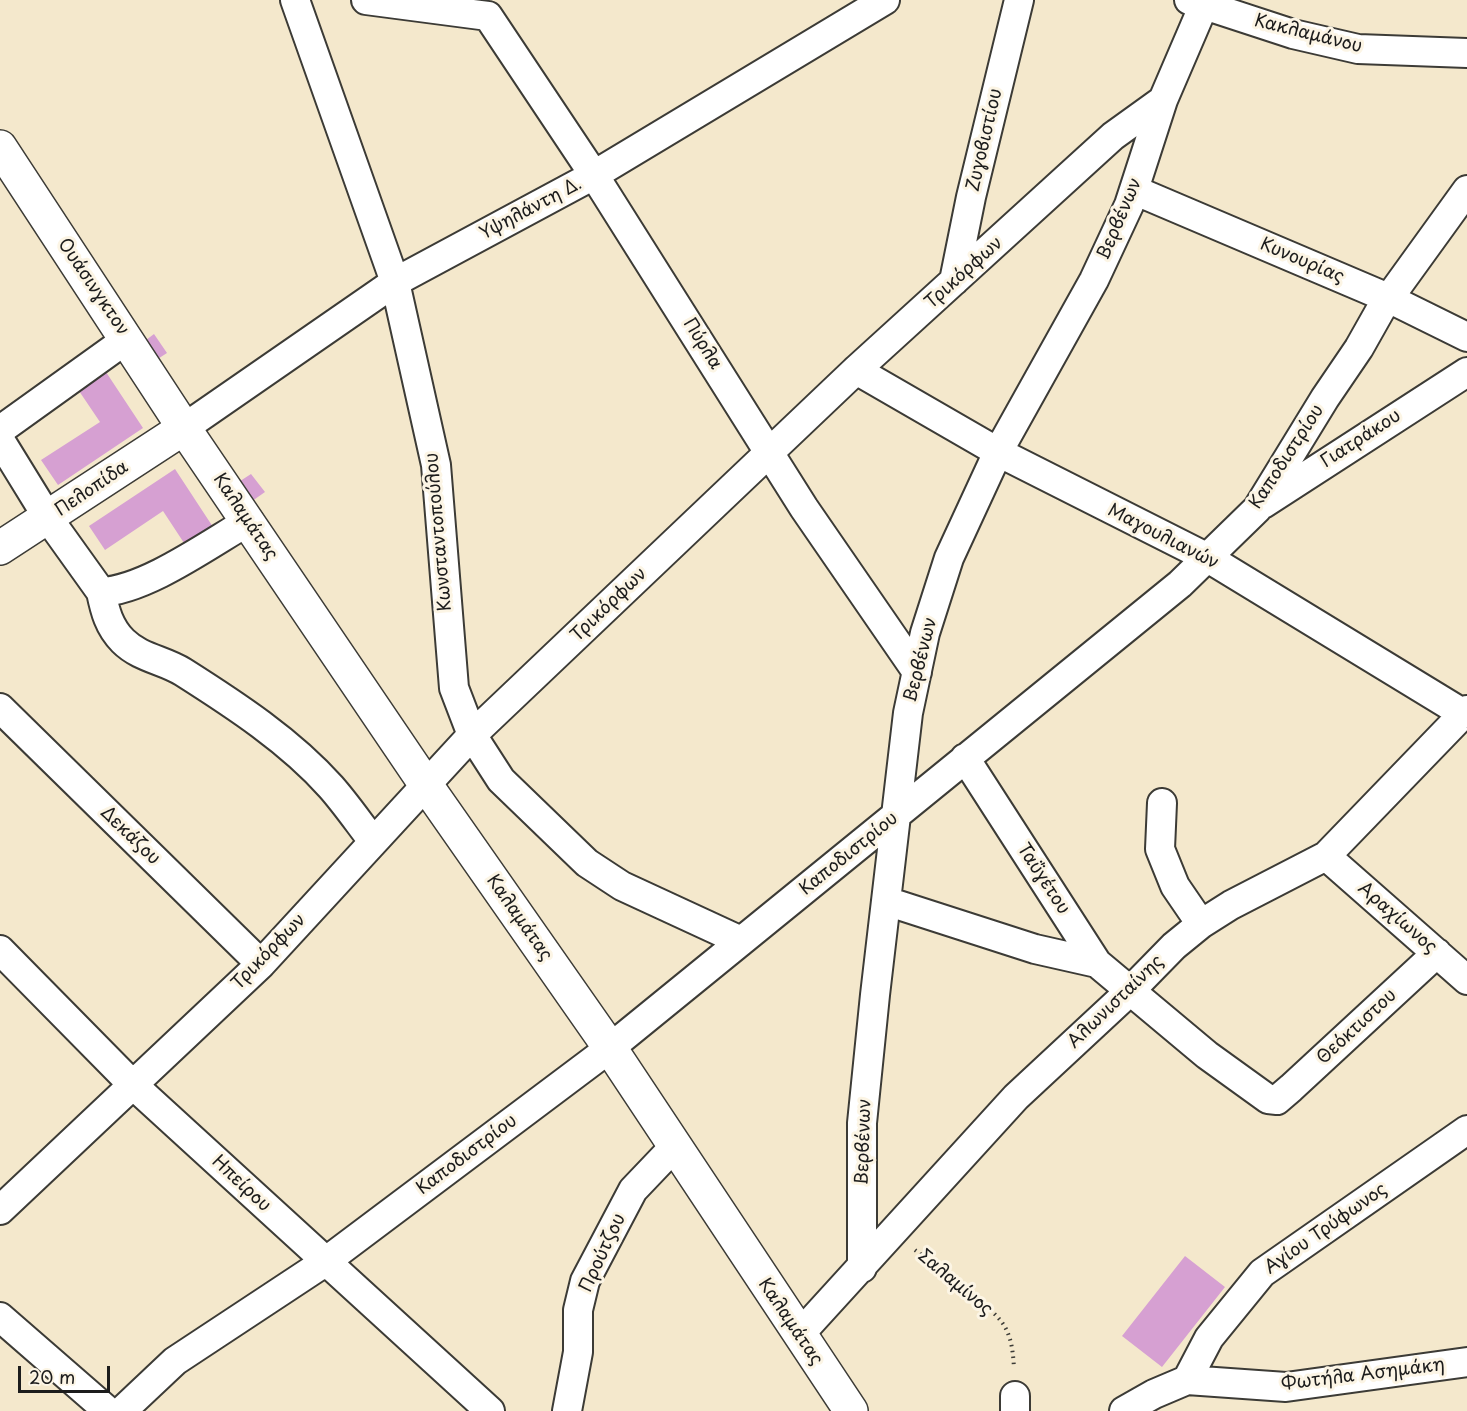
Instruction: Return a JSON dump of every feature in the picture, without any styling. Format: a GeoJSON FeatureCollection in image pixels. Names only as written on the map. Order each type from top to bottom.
{"type":"FeatureCollection","features":[{"type":"Feature","properties":{"kind":"main road","name":"Ουάσινγκτον"},"geometry":{"type":"LineString","coordinates":[[0,147],[184,428]]}},
{"type":"Feature","properties":{"kind":"main road","name":"Πελοπίδα"},"geometry":{"type":"LineString","coordinates":[[0,548],[184,428]]}},
{"type":"Feature","properties":{"kind":"main road","name":"Καλαμάτας"},"geometry":{"type":"LineString","coordinates":[[184,428],[426,785],[610,1048],[851,1411]]}},
{"type":"Feature","properties":{"kind":"street","name":"Κωνσταντοπούλου"},"geometry":{"type":"LineString","coordinates":[[295,0],[395,282],[436,465],[454,688],[472,735],[501,780],[587,863],[622,886],[741,941]]}},
{"type":"Feature","properties":{"kind":"street"},"geometry":{"type":"LineString","coordinates":[[366,0],[495,8]]}},
{"type":"Feature","properties":{"kind":"street","name":"Υψηλάντη Δ."},"geometry":{"type":"LineString","coordinates":[[184,428],[395,282],[594,175],[885,0]]}},
{"type":"Feature","properties":{"kind":"street","name":"Ζυγοβιστίου"},"geometry":{"type":"LineString","coordinates":[[954,281],[981,153],[1019,0]]}},
{"type":"Feature","properties":{"kind":"street"},"geometry":{"type":"LineString","coordinates":[[1163,100],[1199,2]]}},
{"type":"Feature","properties":{"kind":"street","name":"Κακλαμάνου"},"geometry":{"type":"LineString","coordinates":[[1199,2],[1293,34],[1358,49],[1467,53]]}},
{"type":"Feature","properties":{"kind":"street","name":"Πύρλα"},"geometry":{"type":"LineString","coordinates":[[495,8],[594,175],[769,453],[917,672]]}},
{"type":"Feature","properties":{"kind":"street","name":"Τρικόρφων"},"geometry":{"type":"LineString","coordinates":[[0,1210],[261,964],[472,735],[856,370],[1113,136],[1163,100]]}},
{"type":"Feature","properties":{"kind":"street","name":"Βερβένων"},"geometry":{"type":"LineString","coordinates":[[862,1268],[862,1123],[908,713],[925,633],[949,558],[998,452],[1094,280],[1134,190],[1163,100]]}},
{"type":"Feature","properties":{"kind":"street","name":"Κυνουρίας"},"geometry":{"type":"LineString","coordinates":[[1134,190],[1388,298],[1467,337]]}},
{"type":"Feature","properties":{"kind":"street","name":"Καποδιστρίου"},"geometry":{"type":"LineString","coordinates":[[122,1411],[175,1361],[325,1262],[610,1048],[1180,584],[1257,509],[1388,298],[1467,190]]}},
{"type":"Feature","properties":{"kind":"street"},"geometry":{"type":"LineString","coordinates":[[127,339],[3,428],[0,438],[48,518],[101,592],[106,616],[123,642],[153,660],[181,671],[252,719],[302,758],[331,787],[373,841]]}},
{"type":"Feature","properties":{"kind":"street","name":"Μαγουλιανών"},"geometry":{"type":"LineString","coordinates":[[856,370],[998,452],[1208,558],[1466,712]]}},
{"type":"Feature","properties":{"kind":"street","name":"Γιατράκου"},"geometry":{"type":"LineString","coordinates":[[1257,509],[1467,372]]}},
{"type":"Feature","properties":{"kind":"street"},"geometry":{"type":"LineString","coordinates":[[101,592],[116,591],[142,582],[249,521]]}},
{"type":"Feature","properties":{"kind":"street","name":"Δεκάζου"},"geometry":{"type":"LineString","coordinates":[[0,708],[261,964]]}},
{"type":"Feature","properties":{"kind":"street","name":"Αλωνισταίνης"},"geometry":{"type":"LineString","coordinates":[[799,1335],[1016,1096],[1129,992],[1174,946],[1201,924],[1326,856],[1466,712]]}},
{"type":"Feature","properties":{"kind":"street","name":"Ταΰγέτου"},"geometry":{"type":"LineString","coordinates":[[965,758],[1097,963],[1207,1055],[1268,1099],[1277,1100]]}},
{"type":"Feature","properties":{"kind":"street"},"geometry":{"type":"LineString","coordinates":[[1162,803],[1160,849],[1175,886],[1201,924]]}},
{"type":"Feature","properties":{"kind":"street","name":"Αραχίωνος"},"geometry":{"type":"LineString","coordinates":[[1326,856],[1467,980]]}},
{"type":"Feature","properties":{"kind":"street"},"geometry":{"type":"LineString","coordinates":[[886,901],[1035,949],[1097,963]]}},
{"type":"Feature","properties":{"kind":"street","name":"Ηπείρου"},"geometry":{"type":"LineString","coordinates":[[0,950],[132,1084],[490,1411]]}},
{"type":"Feature","properties":{"kind":"street","name":"Θεόκτιστου"},"geometry":{"type":"LineString","coordinates":[[1277,1100],[1437,953]]}},
{"type":"Feature","properties":{"kind":"street","name":"Αγίου Τρύφωνος"},"geometry":{"type":"LineString","coordinates":[[1187,1380],[1209,1338],[1262,1273],[1467,1130]]}},
{"type":"Feature","properties":{"kind":"street","name":"Προύτζου"},"geometry":{"type":"LineString","coordinates":[[567,1411],[578,1352],[578,1311],[585,1281],[633,1190],[674,1147]]}},
{"type":"Feature","properties":{"kind":"street"},"geometry":{"type":"LineString","coordinates":[[0,1317],[108,1411]]}},
{"type":"Feature","properties":{"kind":"street","name":"Φωτήλα Ασημάκη"},"geometry":{"type":"LineString","coordinates":[[1187,1380],[1286,1387],[1467,1362]]}},
{"type":"Feature","properties":{"kind":"street"},"geometry":{"type":"LineString","coordinates":[[1124,1411],[1160,1402],[1187,1380]]}},
{"type":"Feature","properties":{"kind":"path","name":"Σαλαμίνος"},"geometry":{"type":"LineString","coordinates":[[893,1234],[948,1274],[1004,1324],[1012,1344],[1015,1404]]}},
{"type":"Feature","properties":{"kind":"building"},"geometry":{"type":"Polygon","coordinates":[[[154,334],[167,353],[150,364],[138,346],[154,334]]]}},
{"type":"Feature","properties":{"kind":"building"},"geometry":{"type":"Polygon","coordinates":[[[104,369],[143,428],[58,485],[41,460],[100,422],[77,388],[104,369]]]}},
{"type":"Feature","properties":{"kind":"building"},"geometry":{"type":"Polygon","coordinates":[[[175,469],[213,527],[186,546],[163,511],[105,550],[89,526],[175,469]]]}},
{"type":"Feature","properties":{"kind":"building"},"geometry":{"type":"Polygon","coordinates":[[[251,474],[265,492],[248,504],[234,485],[251,474]]]}},
{"type":"Feature","properties":{"kind":"building"},"geometry":{"type":"Polygon","coordinates":[[[1185,1256],[1225,1287],[1162,1367],[1122,1336],[1185,1256]]]}}]}
